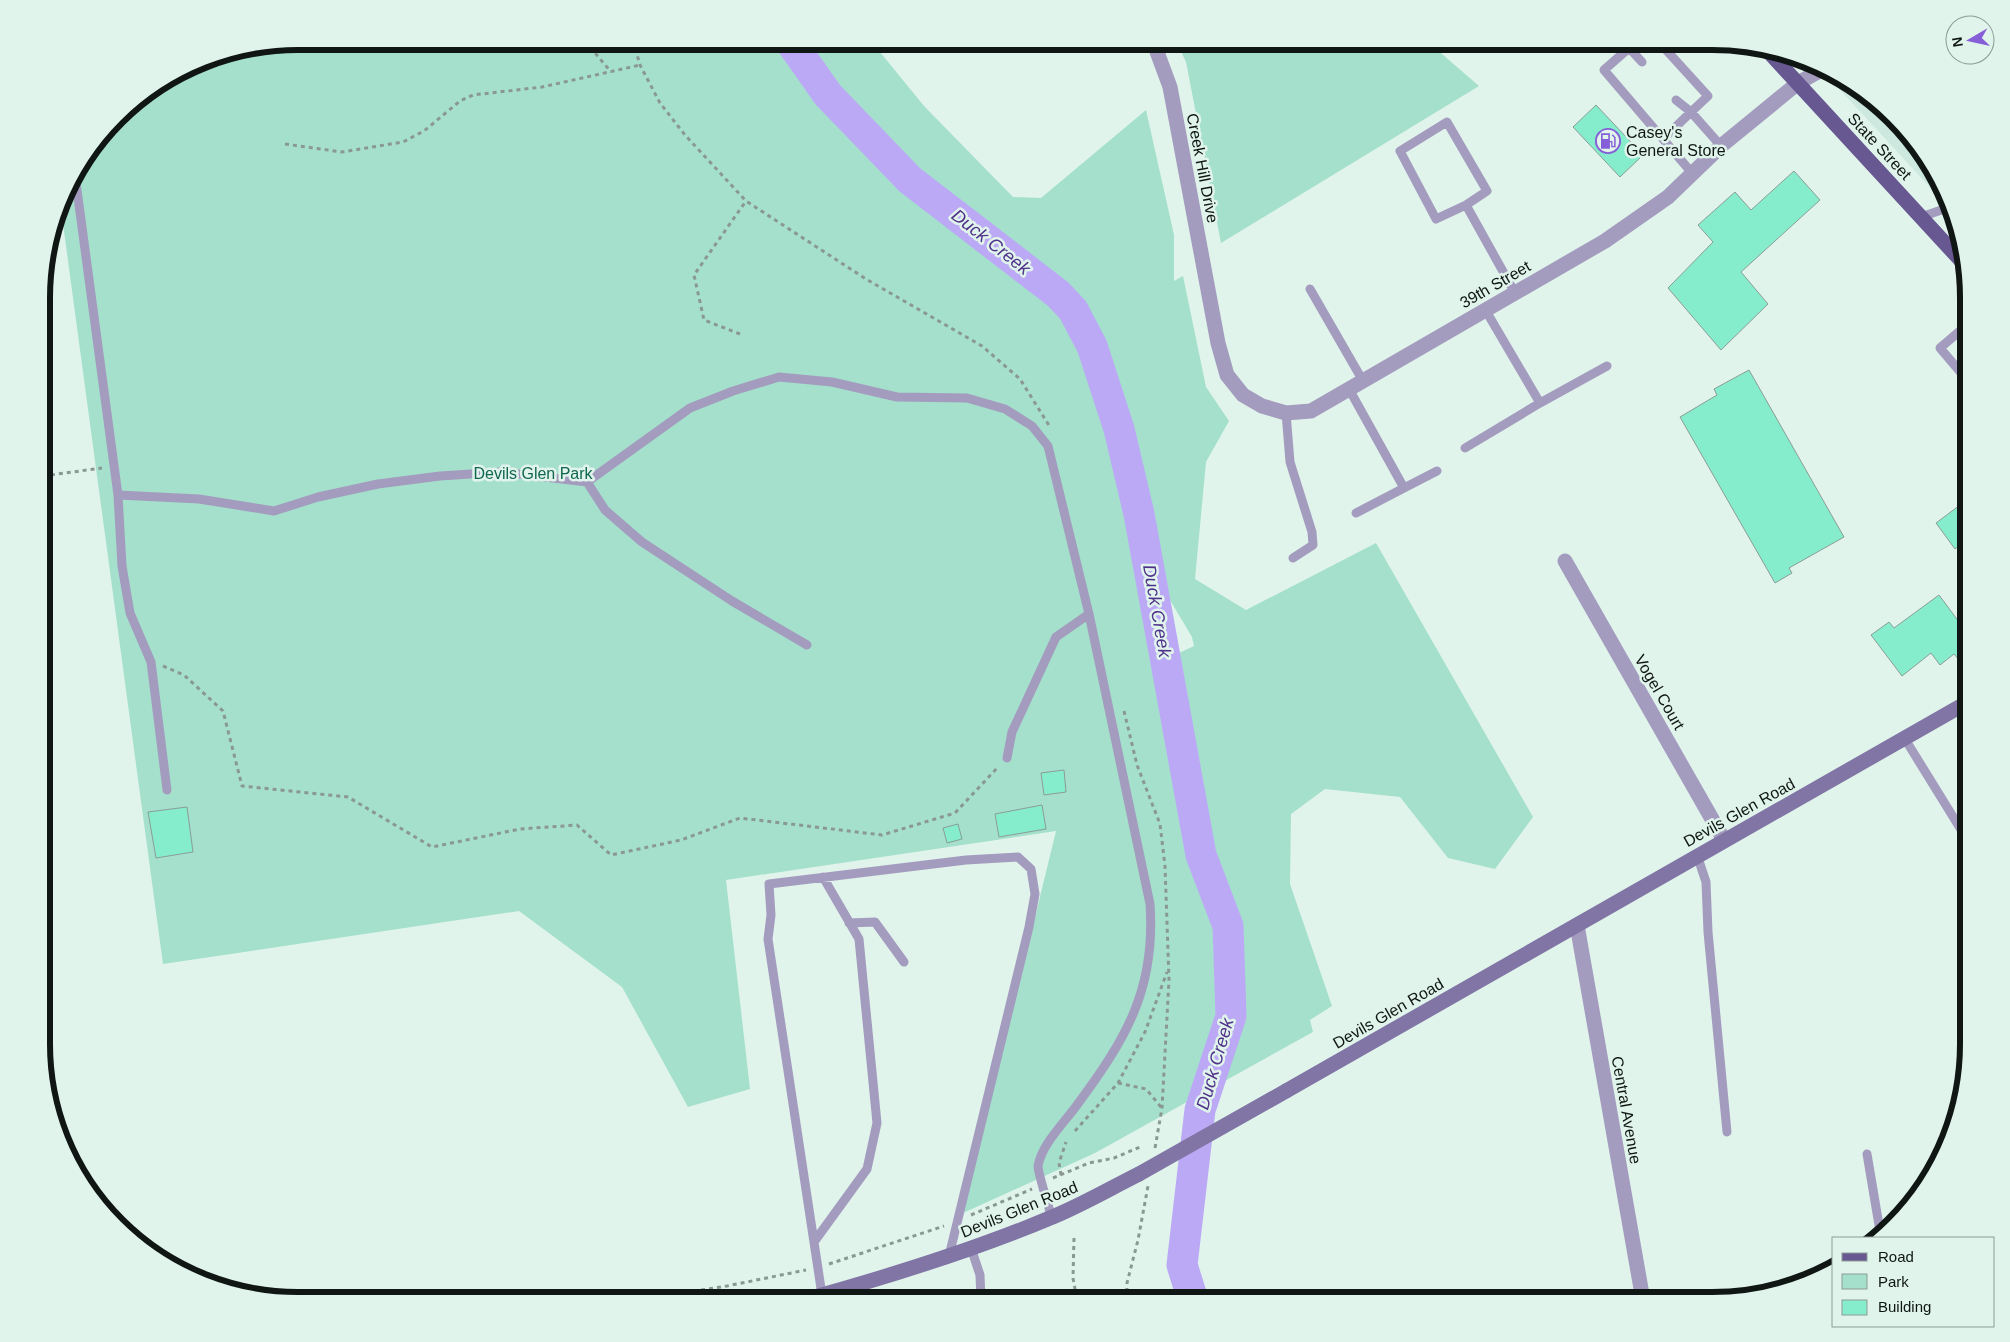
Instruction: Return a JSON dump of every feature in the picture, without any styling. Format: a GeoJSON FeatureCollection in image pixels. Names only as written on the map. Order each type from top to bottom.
{"type":"FeatureCollection","features":[{"type":"Feature","properties":{"kind":"main road","name":"State Street"},"geometry":{"type":"LineString","coordinates":[[1774,58],[1956,255]]}},
{"type":"Feature","properties":{"kind":"main road","name":"Devils Glen Road"},"geometry":{"type":"LineString","coordinates":[[832,1292],[971,1248],[1052,1218],[1144,1178],[1286,1091],[1960,707]]}},
{"type":"Feature","properties":{"kind":"street","name":"Creek Hill Drive"},"geometry":{"type":"LineString","coordinates":[[1156,50],[1170,86],[1211,302]]}},
{"type":"Feature","properties":{"kind":"street","name":"39th Street"},"geometry":{"type":"LineString","coordinates":[[1211,302],[1227,375],[1244,395],[1262,406],[1286,414],[1311,411],[1605,241],[1668,197],[1721,146],[1798,83],[1815,73]]}},
{"type":"Feature","properties":{"kind":"street","name":"Vogel Court"},"geometry":{"type":"LineString","coordinates":[[1566,561],[1724,840]]}},
{"type":"Feature","properties":{"kind":"street","name":"Central Avenue"},"geometry":{"type":"LineString","coordinates":[[1577,925],[1642,1292]]}},
{"type":"Feature","properties":{"kind":"lane"},"geometry":{"type":"LineString","coordinates":[[1627,50],[1604,70],[1692,173]]}},
{"type":"Feature","properties":{"kind":"lane"},"geometry":{"type":"LineString","coordinates":[[1631,50],[1642,62]]}},
{"type":"Feature","properties":{"kind":"lane"},"geometry":{"type":"LineString","coordinates":[[1662,138],[1708,96],[1666,50]]}},
{"type":"Feature","properties":{"kind":"lane"},"geometry":{"type":"LineString","coordinates":[[1676,100],[1691,112],[1721,146]]}},
{"type":"Feature","properties":{"kind":"lane"},"geometry":{"type":"LineString","coordinates":[[1447,122],[1487,191],[1466,205],[1436,219],[1400,151],[1447,122]]}},
{"type":"Feature","properties":{"kind":"lane"},"geometry":{"type":"LineString","coordinates":[[77,186],[118,495],[122,566],[130,613],[151,662],[167,790]]}},
{"type":"Feature","properties":{"kind":"lane"},"geometry":{"type":"LineString","coordinates":[[1466,205],[1514,293]]}},
{"type":"Feature","properties":{"kind":"lane"},"geometry":{"type":"LineString","coordinates":[[1921,218],[1943,209]]}},
{"type":"Feature","properties":{"kind":"lane"},"geometry":{"type":"LineString","coordinates":[[1310,289],[1404,488]]}},
{"type":"Feature","properties":{"kind":"lane"},"geometry":{"type":"LineString","coordinates":[[1486,311],[1540,403]]}},
{"type":"Feature","properties":{"kind":"lane"},"geometry":{"type":"LineString","coordinates":[[1960,331],[1940,348],[1960,372]]}},
{"type":"Feature","properties":{"kind":"lane"},"geometry":{"type":"LineString","coordinates":[[1465,448],[1607,366]]}},
{"type":"Feature","properties":{"kind":"lane"},"geometry":{"type":"LineString","coordinates":[[118,495],[199,499],[274,511],[318,497],[378,484],[440,476],[501,472],[587,482],[690,408],[733,391],[779,377],[832,382],[897,397],[967,398],[1005,408],[1032,426],[1048,446],[1089,614],[1150,904],[1152,934],[1147,974],[1135,1012],[1111,1060],[1045,1148],[1038,1167],[1052,1218]]}},
{"type":"Feature","properties":{"kind":"lane"},"geometry":{"type":"LineString","coordinates":[[1286,414],[1290,462],[1312,532],[1313,545],[1293,558]]}},
{"type":"Feature","properties":{"kind":"lane"},"geometry":{"type":"LineString","coordinates":[[1356,513],[1437,471]]}},
{"type":"Feature","properties":{"kind":"lane"},"geometry":{"type":"LineString","coordinates":[[587,482],[605,510],[642,542],[732,601],[807,645]]}},
{"type":"Feature","properties":{"kind":"lane"},"geometry":{"type":"LineString","coordinates":[[1007,758],[1012,732],[1056,637],[1089,614]]}},
{"type":"Feature","properties":{"kind":"lane"},"geometry":{"type":"LineString","coordinates":[[1905,739],[1960,828]]}},
{"type":"Feature","properties":{"kind":"lane"},"geometry":{"type":"LineString","coordinates":[[1697,855],[1706,882],[1708,932],[1728,1132]]}},
{"type":"Feature","properties":{"kind":"lane"},"geometry":{"type":"LineString","coordinates":[[822,1292],[768,939],[771,915],[768,896],[769,884],[966,860],[1018,857],[1031,869],[1035,894],[1029,927],[949,1256]]}},
{"type":"Feature","properties":{"kind":"lane"},"geometry":{"type":"LineString","coordinates":[[814,1242],[867,1169],[877,1123],[859,940],[823,878]]}},
{"type":"Feature","properties":{"kind":"lane"},"geometry":{"type":"LineString","coordinates":[[849,923],[875,922],[904,962]]}},
{"type":"Feature","properties":{"kind":"lane"},"geometry":{"type":"LineString","coordinates":[[1867,1154],[1879,1226]]}},
{"type":"Feature","properties":{"kind":"lane"},"geometry":{"type":"LineString","coordinates":[[971,1248],[980,1275],[981,1292]]}},
{"type":"Feature","properties":{"kind":"path"},"geometry":{"type":"LineString","coordinates":[[593,50],[611,72]]}},
{"type":"Feature","properties":{"kind":"path"},"geometry":{"type":"LineString","coordinates":[[636,50],[640,64],[660,104],[685,135],[746,201],[866,279],[982,346],[1020,379],[1049,422],[1052,431]]}},
{"type":"Feature","properties":{"kind":"path"},"geometry":{"type":"LineString","coordinates":[[285,144],[342,152],[403,142],[424,131],[460,101],[473,95],[542,87],[640,64]]}},
{"type":"Feature","properties":{"kind":"path"},"geometry":{"type":"LineString","coordinates":[[740,334],[704,320],[694,276],[746,201]]}},
{"type":"Feature","properties":{"kind":"path"},"geometry":{"type":"LineString","coordinates":[[50,475],[114,466]]}},
{"type":"Feature","properties":{"kind":"path"},"geometry":{"type":"LineString","coordinates":[[151,662],[184,675],[224,712],[242,786],[348,798],[432,847],[520,829],[577,825],[611,855],[682,840],[740,818],[882,835],[955,813],[1007,758]]}},
{"type":"Feature","properties":{"kind":"path"},"geometry":{"type":"LineString","coordinates":[[1124,709],[1137,765],[1160,824],[1165,866],[1168,980],[1162,1108],[1154,1154]]}},
{"type":"Feature","properties":{"kind":"path"},"geometry":{"type":"LineString","coordinates":[[1118,1082],[1146,1089],[1162,1108]]}},
{"type":"Feature","properties":{"kind":"path"},"geometry":{"type":"LineString","coordinates":[[688,1292],[818,1268],[908,1240],[1004,1202],[1089,1163],[1114,1158],[1140,1147]]}},
{"type":"Feature","properties":{"kind":"path"},"geometry":{"type":"LineString","coordinates":[[1127,1292],[1127,1283],[1138,1240],[1144,1178]]}},
{"type":"Feature","properties":{"kind":"path"},"geometry":{"type":"LineString","coordinates":[[1074,1238],[1073,1278],[1076,1292]]}},
{"type":"Feature","properties":{"kind":"shaded area"},"geometry":{"type":"Polygon","coordinates":[[[1832,81],[1863,101],[1887,123],[1909,147],[1927,174],[1937,195],[1832,81]]]}},
{"type":"Feature","properties":{"kind":"green space","name":"Devils Glen Park"},"geometry":{"type":"Polygon","coordinates":[[[298,50],[878,50],[924,106],[1013,197],[1041,198],[1146,110],[1174,235],[1174,281],[1183,276],[1206,387],[1229,421],[1206,462],[1195,579],[1246,610],[1376,543],[1533,817],[1495,869],[1448,858],[1400,797],[1325,789],[1291,814],[1290,884],[1332,1006],[1310,1020],[1313,1032],[1095,1153],[963,1213],[1056,831],[726,880],[750,1089],[688,1107],[622,987],[519,911],[163,964],[63,220],[83,174],[101,147],[147,101],[174,83],[203,69],[234,58],[266,52],[298,50]],[[1156,551],[1149,565],[1179,653],[1194,646],[1192,637],[1167,595],[1156,551]]]}},
{"type":"Feature","properties":{"kind":"green space"},"geometry":{"type":"Polygon","coordinates":[[[1180,50],[1437,50],[1479,86],[1221,243],[1186,62],[1180,50]]]}},
{"type":"Feature","properties":{"kind":"building","name":"Casey's General Store"},"geometry":{"type":"Polygon","coordinates":[[[1596,105],[1643,155],[1620,177],[1573,127],[1596,105]]]}},
{"type":"Feature","properties":{"kind":"building"},"geometry":{"type":"Polygon","coordinates":[[[1794,171],[1820,200],[1741,272],[1768,304],[1721,350],[1668,288],[1713,242],[1698,225],[1735,192],[1751,210],[1794,171]]]}},
{"type":"Feature","properties":{"kind":"building"},"geometry":{"type":"Polygon","coordinates":[[[1749,370],[1844,537],[1789,568],[1792,573],[1775,583],[1680,417],[1717,395],[1714,389],[1749,370]]]}},
{"type":"Feature","properties":{"kind":"building"},"geometry":{"type":"Polygon","coordinates":[[[1960,505],[1960,545],[1955,549],[1936,523],[1960,505]]]}},
{"type":"Feature","properties":{"kind":"building"},"geometry":{"type":"Polygon","coordinates":[[[1939,595],[1960,623],[1960,659],[1954,654],[1940,665],[1931,653],[1902,676],[1871,635],[1889,622],[1894,628],[1939,595]]]}},
{"type":"Feature","properties":{"kind":"building"},"geometry":{"type":"Polygon","coordinates":[[[1064,770],[1066,792],[1044,795],[1041,773],[1064,770]]]}},
{"type":"Feature","properties":{"kind":"building"},"geometry":{"type":"Polygon","coordinates":[[[1042,805],[1046,829],[999,837],[995,814],[1042,805]]]}},
{"type":"Feature","properties":{"kind":"building"},"geometry":{"type":"Polygon","coordinates":[[[187,807],[193,852],[156,858],[148,812],[187,807]]]}},
{"type":"Feature","properties":{"kind":"building"},"geometry":{"type":"Polygon","coordinates":[[[958,824],[962,839],[947,843],[943,828],[958,824]]]}},
{"type":"Feature","properties":{"kind":"waterway","name":"Duck Creek"},"geometry":{"type":"LineString","coordinates":[[796,50],[828,95],[910,180],[1058,294],[1073,310],[1092,346],[1119,429],[1139,514],[1201,855],[1228,926],[1231,1016],[1200,1110],[1182,1265],[1190,1292]]}},
{"type":"Feature","properties":{"kind":"place","name":"Casey's General Store"},"geometry":{"type":"Point","coordinates":[1608,141]}}]}
